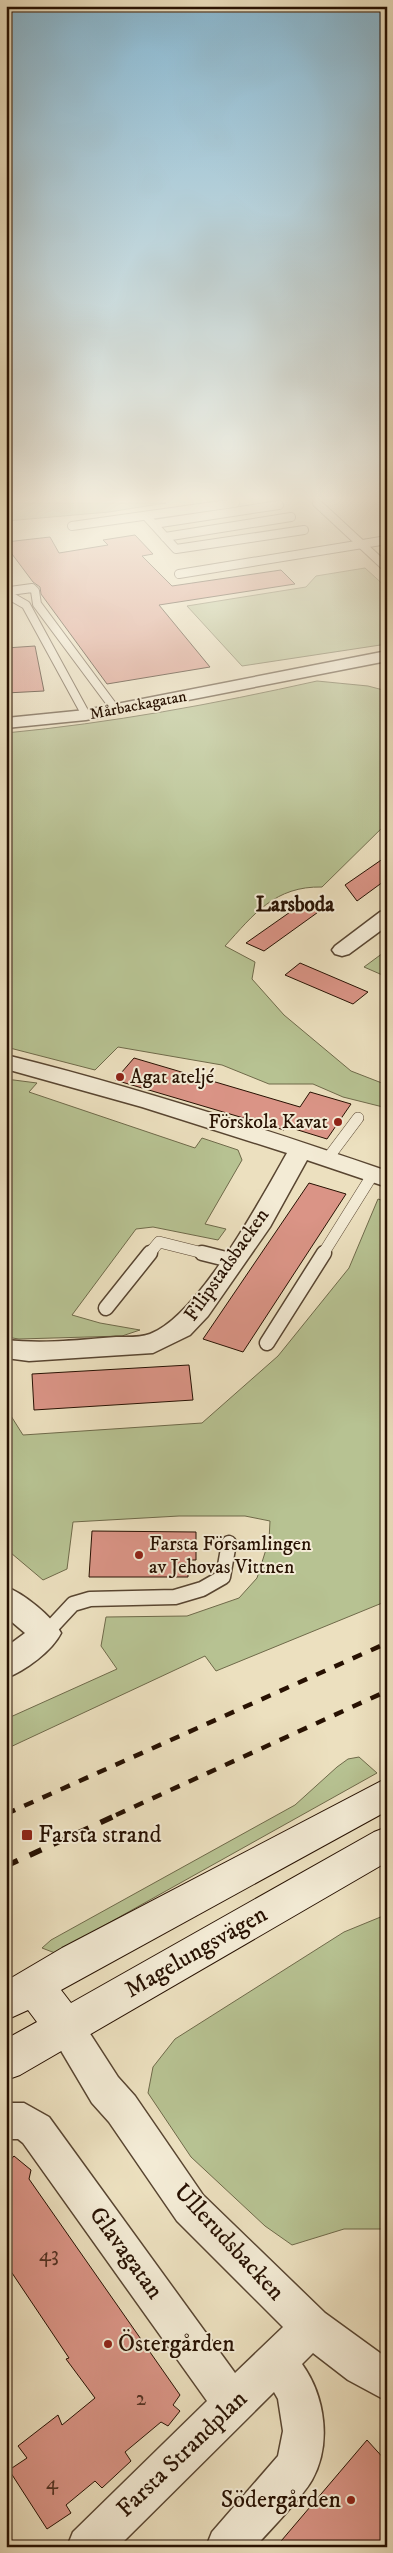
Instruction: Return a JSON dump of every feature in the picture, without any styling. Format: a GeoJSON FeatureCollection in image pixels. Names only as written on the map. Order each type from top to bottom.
{"type":"FeatureCollection","features":[{"type":"Feature","properties":{"kind":"main road"},"geometry":{"type":"LineString","coordinates":[[65,2027],[20,1994],[387,1793]]}},
{"type":"Feature","properties":{"kind":"main road","name":"Magelungsvägen"},"geometry":{"type":"LineString","coordinates":[[6,2061],[387,1843]]}},
{"type":"Feature","properties":{"kind":"street","name":"Mårbackagatan"},"geometry":{"type":"LineString","coordinates":[[6,723],[86,715],[115,710],[387,656]]}},
{"type":"Feature","properties":{"kind":"street"},"geometry":{"type":"LineString","coordinates":[[342,950],[387,916]]}},
{"type":"Feature","properties":{"kind":"street"},"geometry":{"type":"LineString","coordinates":[[6,1062],[68,1078],[302,1149],[380,1177]]}},
{"type":"Feature","properties":{"kind":"street","name":"Filipstadsbacken"},"geometry":{"type":"LineString","coordinates":[[6,1349],[29,1352],[153,1344],[181,1329],[199,1310],[261,1221],[302,1149]]}},
{"type":"Feature","properties":{"kind":"street"},"geometry":{"type":"LineString","coordinates":[[6,1599],[46,1632],[6,1665]]}},
{"type":"Feature","properties":{"kind":"street","name":"Ullerudsbacken"},"geometry":{"type":"LineString","coordinates":[[65,2027],[105,2090],[122,2109],[190,2208],[311,2327],[362,2366],[387,2381]]}},
{"type":"Feature","properties":{"kind":"street","name":"Glavagatan"},"geometry":{"type":"LineString","coordinates":[[6,2121],[24,2121],[36,2130],[233,2404]]}},
{"type":"Feature","properties":{"kind":"street","name":"Farsta Strandplan"},"geometry":{"type":"LineString","coordinates":[[88,2547],[311,2327]]}},
{"type":"Feature","properties":{"kind":"street"},"geometry":{"type":"LineString","coordinates":[[227,2547],[297,2466],[304,2431],[297,2391],[276,2361]]}},
{"type":"Feature","properties":{"kind":"lane"},"geometry":{"type":"LineString","coordinates":[[35,622],[86,715]]}},
{"type":"Feature","properties":{"kind":"lane"},"geometry":{"type":"LineString","coordinates":[[49,622],[115,710]]}},
{"type":"Feature","properties":{"kind":"lane"},"geometry":{"type":"LineString","coordinates":[[328,1158],[358,1118]]}},
{"type":"Feature","properties":{"kind":"lane"},"geometry":{"type":"LineString","coordinates":[[267,1343],[380,1177]]}},
{"type":"Feature","properties":{"kind":"lane"},"geometry":{"type":"LineString","coordinates":[[106,1308],[158,1242],[234,1261]]}},
{"type":"Feature","properties":{"kind":"lane"},"geometry":{"type":"LineString","coordinates":[[46,1632],[73,1604],[90,1600],[175,1597],[202,1589],[223,1577],[229,1543]]}},
{"type":"Feature","properties":{"kind":"green space"},"geometry":{"type":"Polygon","coordinates":[[[202,622],[387,622],[387,644],[242,666],[202,622]]]}},
{"type":"Feature","properties":{"kind":"green space"},"geometry":{"type":"Polygon","coordinates":[[[317,681],[368,686],[387,691],[387,823],[322,887],[291,891],[278,897],[256,913],[225,946],[255,962],[252,979],[284,1015],[351,1071],[387,1085],[387,1108],[343,1097],[313,1084],[269,1084],[222,1065],[118,1047],[95,1070],[6,1047],[6,733],[162,712],[317,681]]]}},
{"type":"Feature","properties":{"kind":"green space"},"geometry":{"type":"Polygon","coordinates":[[[387,950],[387,977],[364,967],[387,950]]]}},
{"type":"Feature","properties":{"kind":"green space"},"geometry":{"type":"Polygon","coordinates":[[[6,1079],[37,1083],[29,1092],[195,1148],[202,1138],[238,1150],[242,1160],[205,1224],[226,1229],[218,1240],[153,1227],[136,1229],[72,1315],[100,1323],[140,1330],[122,1336],[19,1339],[6,1337],[6,1079]]]}},
{"type":"Feature","properties":{"kind":"green space"},"geometry":{"type":"Polygon","coordinates":[[[378,1199],[387,1202],[387,1601],[216,1671],[205,1656],[6,1749],[6,1719],[117,1669],[101,1646],[106,1617],[187,1616],[239,1598],[257,1578],[269,1540],[270,1521],[245,1516],[179,1516],[73,1522],[67,1569],[43,1580],[11,1553],[6,1545],[6,1408],[23,1435],[202,1423],[278,1356],[349,1268],[378,1199]]]}},
{"type":"Feature","properties":{"kind":"green space"},"geometry":{"type":"Polygon","coordinates":[[[359,1757],[377,1773],[55,1953],[42,1948],[51,1940],[295,1805],[337,1767],[348,1759],[359,1757]]]}},
{"type":"Feature","properties":{"kind":"green space"},"geometry":{"type":"Polygon","coordinates":[[[383,1916],[387,1918],[387,2229],[344,2229],[292,2245],[265,2226],[191,2157],[148,2093],[153,2067],[175,2039],[344,1932],[383,1916]]]}},
{"type":"Feature","properties":{"kind":"building"},"geometry":{"type":"Polygon","coordinates":[[[62,622],[173,622],[210,667],[107,684],[62,622]]]}},
{"type":"Feature","properties":{"kind":"building"},"geometry":{"type":"Polygon","coordinates":[[[35,646],[44,691],[6,693],[6,648],[35,646]]]}},
{"type":"Feature","properties":{"kind":"building"},"geometry":{"type":"Polygon","coordinates":[[[387,856],[387,879],[357,901],[345,885],[387,856]]]}},
{"type":"Feature","properties":{"kind":"building"},"geometry":{"type":"Polygon","coordinates":[[[303,903],[321,910],[264,951],[246,943],[303,903]]]}},
{"type":"Feature","properties":{"kind":"building"},"geometry":{"type":"Polygon","coordinates":[[[300,963],[368,992],[353,1004],[285,975],[300,963]]]}},
{"type":"Feature","properties":{"kind":"building"},"geometry":{"type":"Polygon","coordinates":[[[134,1058],[300,1107],[310,1092],[351,1104],[327,1139],[285,1126],[284,1130],[115,1080],[134,1058]]]}},
{"type":"Feature","properties":{"kind":"building"},"geometry":{"type":"Polygon","coordinates":[[[309,1183],[346,1194],[243,1352],[203,1339],[309,1183]]]}},
{"type":"Feature","properties":{"kind":"building"},"geometry":{"type":"Polygon","coordinates":[[[189,1365],[193,1400],[34,1410],[32,1374],[189,1365]]]}},
{"type":"Feature","properties":{"kind":"building"},"geometry":{"type":"Polygon","coordinates":[[[92,1531],[196,1532],[196,1560],[188,1560],[188,1577],[89,1577],[92,1531]]]}},
{"type":"Feature","properties":{"kind":"building","name":"Östergården"},"geometry":{"type":"Polygon","coordinates":[[[14,2156],[31,2170],[29,2179],[180,2395],[173,2405],[180,2411],[168,2426],[161,2422],[125,2452],[131,2461],[102,2488],[95,2481],[66,2505],[71,2513],[47,2529],[9,2470],[27,2458],[18,2446],[58,2415],[62,2425],[95,2398],[66,2359],[69,2358],[6,2264],[6,2165],[14,2156]]]}},
{"type":"Feature","properties":{"kind":"building","name":"Södergården"},"geometry":{"type":"Polygon","coordinates":[[[367,2440],[387,2462],[387,2547],[276,2547],[367,2440]]]}},
{"type":"Feature","properties":{"kind":"railway"},"geometry":{"type":"LineString","coordinates":[[6,1814],[387,1643]]}},
{"type":"Feature","properties":{"kind":"railway"},"geometry":{"type":"LineString","coordinates":[[116,1815],[387,1691]]}},
{"type":"Feature","properties":{"kind":"railway"},"geometry":{"type":"LineString","coordinates":[[6,1866],[119,1814]]}},
{"type":"Feature","properties":{"kind":"place","name":"Agat ateljé"},"geometry":{"type":"Point","coordinates":[120,1077]}},
{"type":"Feature","properties":{"kind":"place","name":"Förskola Kavat"},"geometry":{"type":"Point","coordinates":[338,1122]}},
{"type":"Feature","properties":{"kind":"place","name":"Farsta Församlingen av Jehovas Vittnen"},"geometry":{"type":"Point","coordinates":[139,1555]}},
{"type":"Feature","properties":{"kind":"place","name":"Farsta strand"},"geometry":{"type":"Point","coordinates":[27,1835]}},
{"type":"Feature","properties":{"kind":"place","name":"Östergården"},"geometry":{"type":"Point","coordinates":[108,2344]}},
{"type":"Feature","properties":{"kind":"place","name":"Södergården"},"geometry":{"type":"Point","coordinates":[351,2500]}},
{"type":"Feature","properties":{"kind":"district","name":"Larsboda"},"geometry":{"type":"Point","coordinates":[295,905]}}]}
